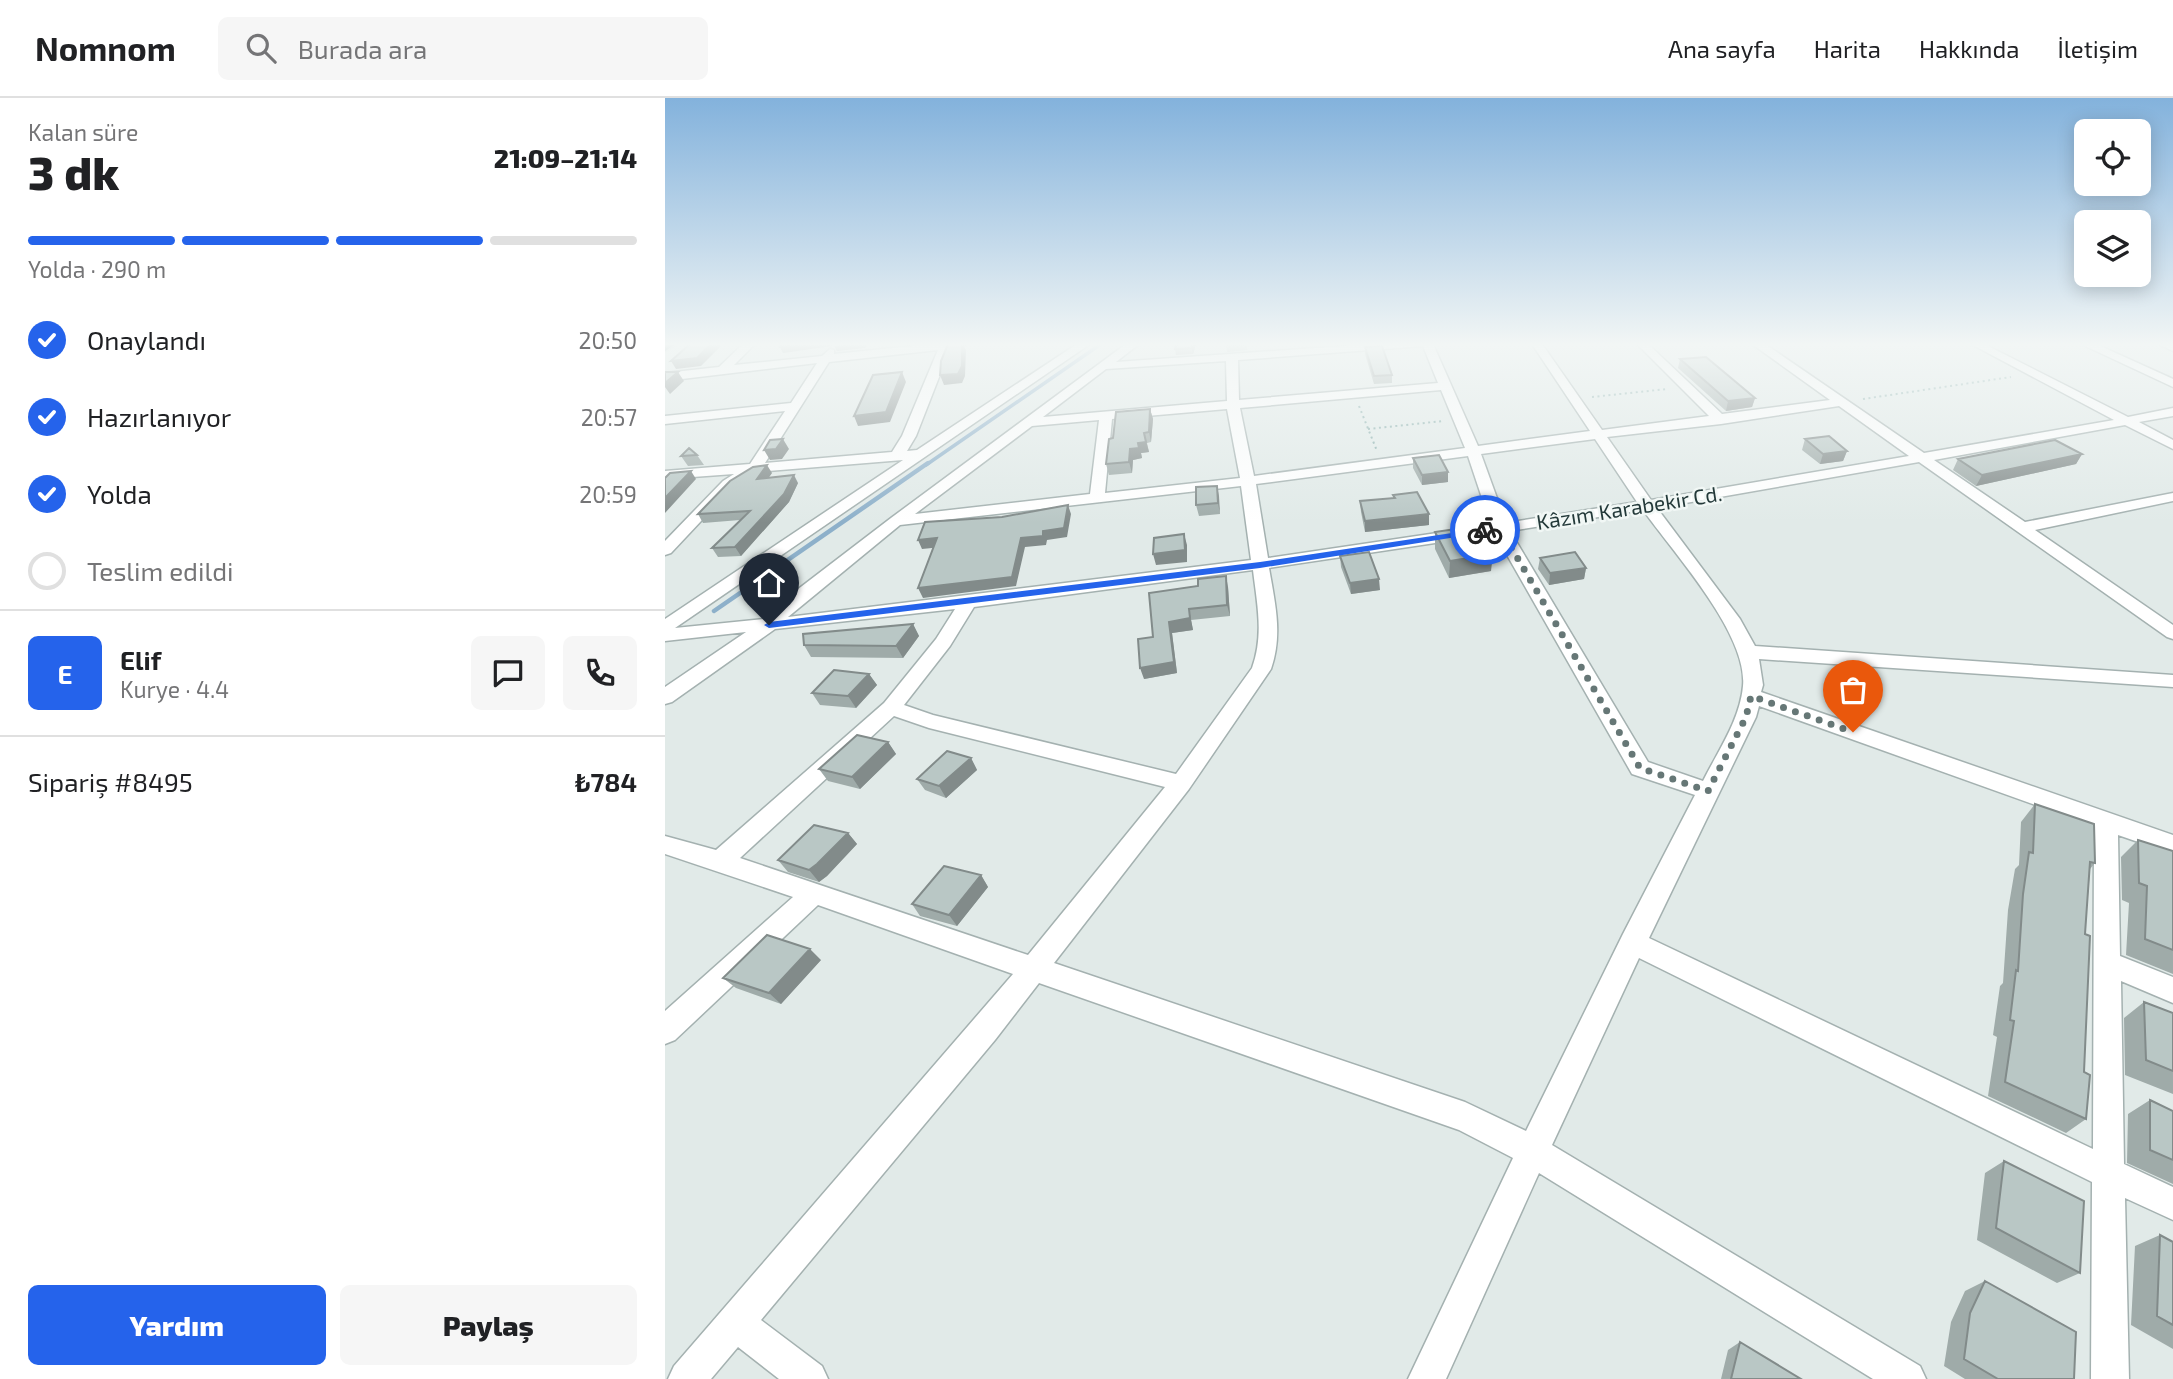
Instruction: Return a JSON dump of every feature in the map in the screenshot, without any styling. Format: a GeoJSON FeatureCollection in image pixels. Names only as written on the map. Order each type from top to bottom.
{"type":"FeatureCollection","features":[{"type":"Feature","properties":{"kind":"street"},"geometry":{"type":"LineString","coordinates":[[898,454],[909,436],[922,404]]}},
{"type":"Feature","properties":{"kind":"street"},"geometry":{"type":"LineString","coordinates":[[665,627],[996,404]]}},
{"type":"Feature","properties":{"kind":"street"},"geometry":{"type":"LineString","coordinates":[[665,696],[769,625],[799,597],[896,521],[1056,404]]}},
{"type":"Feature","properties":{"kind":"street"},"geometry":{"type":"LineString","coordinates":[[1032,422],[1247,404]]}},
{"type":"Feature","properties":{"kind":"street"},"geometry":{"type":"LineString","coordinates":[[1452,404],[1500,528],[1640,768],[1708,791]]}},
{"type":"Feature","properties":{"kind":"street"},"geometry":{"type":"LineString","coordinates":[[1427,1379],[1531,1150],[1746,717],[1751,696],[1752,671],[1748,652],[1734,623],[1647,505],[1578,404]]}},
{"type":"Feature","properties":{"kind":"street"},"geometry":{"type":"LineString","coordinates":[[1704,404],[1721,420]]}},
{"type":"Feature","properties":{"kind":"street"},"geometry":{"type":"LineString","coordinates":[[896,521],[1248,481],[1828,404]]}},
{"type":"Feature","properties":{"kind":"street"},"geometry":{"type":"LineString","coordinates":[[1843,404],[2173,633]]}},
{"type":"Feature","properties":{"kind":"street"},"geometry":{"type":"LineString","coordinates":[[2092,404],[2173,445]]}},
{"type":"Feature","properties":{"kind":"street"},"geometry":{"type":"LineString","coordinates":[[687,1379],[1034,970],[1181,783],[1261,669],[1268,650],[1270,630],[1248,481],[1233,405]]}},
{"type":"Feature","properties":{"kind":"street"},"geometry":{"type":"LineString","coordinates":[[665,420],[795,406]]}},
{"type":"Feature","properties":{"kind":"street"},"geometry":{"type":"LineString","coordinates":[[665,550],[728,484],[756,466],[795,406]]}},
{"type":"Feature","properties":{"kind":"street","name":"Kâzım Karabekir Cd."},"geometry":{"type":"LineString","coordinates":[[665,635],[968,603],[1260,565],[1647,505],[2173,412]]}},
{"type":"Feature","properties":{"kind":"street"},"geometry":{"type":"LineString","coordinates":[[1097,499],[1106,416]]}},
{"type":"Feature","properties":{"kind":"street"},"geometry":{"type":"LineString","coordinates":[[665,475],[922,454]]}},
{"type":"Feature","properties":{"kind":"street"},"geometry":{"type":"LineString","coordinates":[[2020,528],[2173,497]]}},
{"type":"Feature","properties":{"kind":"street"},"geometry":{"type":"LineString","coordinates":[[720,861],[891,708],[943,642],[968,603]]}},
{"type":"Feature","properties":{"kind":"street"},"geometry":{"type":"LineString","coordinates":[[1748,652],[2173,681]]}},
{"type":"Feature","properties":{"kind":"street"},"geometry":{"type":"LineString","coordinates":[[1751,696],[2173,845]]}},
{"type":"Feature","properties":{"kind":"street"},"geometry":{"type":"LineString","coordinates":[[891,708],[929,721],[1181,783]]}},
{"type":"Feature","properties":{"kind":"street"},"geometry":{"type":"LineString","coordinates":[[2106,821],[2110,1379]]}},
{"type":"Feature","properties":{"kind":"street"},"geometry":{"type":"LineString","coordinates":[[665,845],[720,861],[1465,1117],[1531,1150],[1907,1379]]}},
{"type":"Feature","properties":{"kind":"street"},"geometry":{"type":"LineString","coordinates":[[665,1030],[814,893]]}},
{"type":"Feature","properties":{"kind":"street"},"geometry":{"type":"LineString","coordinates":[[1632,942],[2173,1204]]}},
{"type":"Feature","properties":{"kind":"street"},"geometry":{"type":"LineString","coordinates":[[2106,963],[2173,990]]}},
{"type":"Feature","properties":{"kind":"street"},"geometry":{"type":"LineString","coordinates":[[736,1323],[809,1379]]}},
{"type":"Feature","properties":{"kind":"path"},"geometry":{"type":"LineString","coordinates":[[1359,404],[1382,463]]}},
{"type":"Feature","properties":{"kind":"path"},"geometry":{"type":"LineString","coordinates":[[1369,429],[1460,420]]}},
{"type":"Feature","properties":{"kind":"building"},"geometry":{"type":"Polygon","coordinates":[[[860,404],[889,404],[886,412],[854,416],[860,404]]]}},
{"type":"Feature","properties":{"kind":"building"},"geometry":{"type":"Polygon","coordinates":[[[1150,409],[1149,432],[1144,433],[1146,442],[1138,443],[1139,448],[1130,449],[1129,462],[1106,464],[1116,412],[1150,409]]]}},
{"type":"Feature","properties":{"kind":"building"},"geometry":{"type":"Polygon","coordinates":[[[1829,436],[1847,451],[1823,454],[1805,439],[1829,436]]]}},
{"type":"Feature","properties":{"kind":"building"},"geometry":{"type":"Polygon","coordinates":[[[783,439],[776,449],[764,450],[770,440],[783,439]]]}},
{"type":"Feature","properties":{"kind":"building"},"geometry":{"type":"Polygon","coordinates":[[[2055,440],[2082,454],[1982,475],[1958,459],[2055,440]]]}},
{"type":"Feature","properties":{"kind":"building"},"geometry":{"type":"Polygon","coordinates":[[[689,448],[697,455],[681,456],[689,448]]]}},
{"type":"Feature","properties":{"kind":"building"},"geometry":{"type":"Polygon","coordinates":[[[1439,455],[1448,472],[1422,475],[1413,458],[1439,455]]]}},
{"type":"Feature","properties":{"kind":"building"},"geometry":{"type":"Polygon","coordinates":[[[767,465],[757,479],[794,475],[784,494],[735,547],[712,548],[750,511],[698,514],[730,481],[753,467],[767,465]]]}},
{"type":"Feature","properties":{"kind":"building"},"geometry":{"type":"Polygon","coordinates":[[[691,471],[665,498],[665,478],[670,473],[691,471]]]}},
{"type":"Feature","properties":{"kind":"building"},"geometry":{"type":"Polygon","coordinates":[[[1217,486],[1218,503],[1196,505],[1196,487],[1217,486]]]}},
{"type":"Feature","properties":{"kind":"building"},"geometry":{"type":"Polygon","coordinates":[[[1417,492],[1429,514],[1365,521],[1360,501],[1395,498],[1393,495],[1417,492]]]}},
{"type":"Feature","properties":{"kind":"building"},"geometry":{"type":"Polygon","coordinates":[[[1068,505],[1064,528],[1043,531],[1043,536],[1021,538],[1012,577],[918,588],[937,538],[918,540],[925,522],[1002,517],[1068,505]]]}},
{"type":"Feature","properties":{"kind":"building"},"geometry":{"type":"Polygon","coordinates":[[[1476,526],[1493,554],[1450,561],[1435,532],[1476,526]]]}},
{"type":"Feature","properties":{"kind":"building"},"geometry":{"type":"Polygon","coordinates":[[[1184,534],[1185,550],[1153,554],[1154,538],[1184,534]]]}},
{"type":"Feature","properties":{"kind":"building"},"geometry":{"type":"Polygon","coordinates":[[[1369,552],[1379,579],[1350,583],[1340,556],[1369,552]]]}},
{"type":"Feature","properties":{"kind":"building"},"geometry":{"type":"Polygon","coordinates":[[[1575,552],[1586,568],[1550,573],[1540,558],[1575,552]]]}},
{"type":"Feature","properties":{"kind":"building"},"geometry":{"type":"Polygon","coordinates":[[[1226,576],[1227,605],[1189,609],[1190,618],[1169,622],[1174,662],[1140,668],[1138,639],[1153,637],[1149,593],[1198,586],[1198,579],[1226,576]]]}},
{"type":"Feature","properties":{"kind":"building"},"geometry":{"type":"Polygon","coordinates":[[[913,624],[896,646],[804,645],[803,634],[913,624]]]}},
{"type":"Feature","properties":{"kind":"building"},"geometry":{"type":"Polygon","coordinates":[[[834,670],[869,674],[848,696],[812,693],[834,670]]]}},
{"type":"Feature","properties":{"kind":"building"},"geometry":{"type":"Polygon","coordinates":[[[857,735],[888,742],[852,777],[819,769],[857,735]]]}},
{"type":"Feature","properties":{"kind":"building"},"geometry":{"type":"Polygon","coordinates":[[[947,751],[971,758],[939,786],[917,779],[947,751]]]}},
{"type":"Feature","properties":{"kind":"building"},"geometry":{"type":"Polygon","coordinates":[[[2035,804],[2094,824],[2095,863],[2090,862],[2085,934],[2090,936],[2084,1072],[2090,1075],[2086,1119],[2005,1082],[2014,1021],[2010,1020],[2016,970],[2018,971],[2023,894],[2029,852],[2033,853],[2035,804]]]}},
{"type":"Feature","properties":{"kind":"building"},"geometry":{"type":"Polygon","coordinates":[[[814,825],[848,833],[809,870],[778,860],[814,825]]]}},
{"type":"Feature","properties":{"kind":"building"},"geometry":{"type":"Polygon","coordinates":[[[2138,840],[2173,851],[2173,950],[2145,939],[2147,886],[2139,883],[2138,840]]]}},
{"type":"Feature","properties":{"kind":"building"},"geometry":{"type":"Polygon","coordinates":[[[944,866],[981,875],[949,915],[912,904],[944,866]]]}},
{"type":"Feature","properties":{"kind":"building"},"geometry":{"type":"Polygon","coordinates":[[[767,935],[810,949],[769,993],[723,978],[767,935]]]}},
{"type":"Feature","properties":{"kind":"building"},"geometry":{"type":"Polygon","coordinates":[[[2144,1002],[2173,1013],[2173,1071],[2146,1060],[2144,1002]]]}},
{"type":"Feature","properties":{"kind":"building"},"geometry":{"type":"Polygon","coordinates":[[[2150,1100],[2173,1111],[2173,1160],[2150,1150],[2150,1100]]]}},
{"type":"Feature","properties":{"kind":"building"},"geometry":{"type":"Polygon","coordinates":[[[2004,1161],[2084,1201],[2080,1273],[1996,1228],[2004,1161]]]}},
{"type":"Feature","properties":{"kind":"building"},"geometry":{"type":"Polygon","coordinates":[[[2160,1235],[2173,1242],[2173,1325],[2157,1316],[2160,1235]]]}},
{"type":"Feature","properties":{"kind":"building"},"geometry":{"type":"Polygon","coordinates":[[[1985,1281],[2076,1332],[2074,1379],[1998,1379],[1964,1359],[1970,1313],[1985,1281]]]}},
{"type":"Feature","properties":{"kind":"building"},"geometry":{"type":"Polygon","coordinates":[[[1740,1342],[1801,1379],[1731,1379],[1740,1342]]]}},
{"type":"Feature","properties":{"kind":"waterway"},"geometry":{"type":"LineString","coordinates":[[926,465],[1015,404]]}},
{"type":"Feature","properties":{"kind":"waterway"},"geometry":{"type":"LineString","coordinates":[[714,611],[928,463]]}},
{"type":"Feature","properties":{"kind":"way so far"},"geometry":{"type":"LineString","coordinates":[[1485,530],[1500,528],[1640,768],[1708,791],[1746,717],[1751,696],[1853,732]]}},
{"type":"Feature","properties":{"kind":"route"},"geometry":{"type":"LineString","coordinates":[[769,625],[968,603],[1260,565],[1485,530]]}}]}
